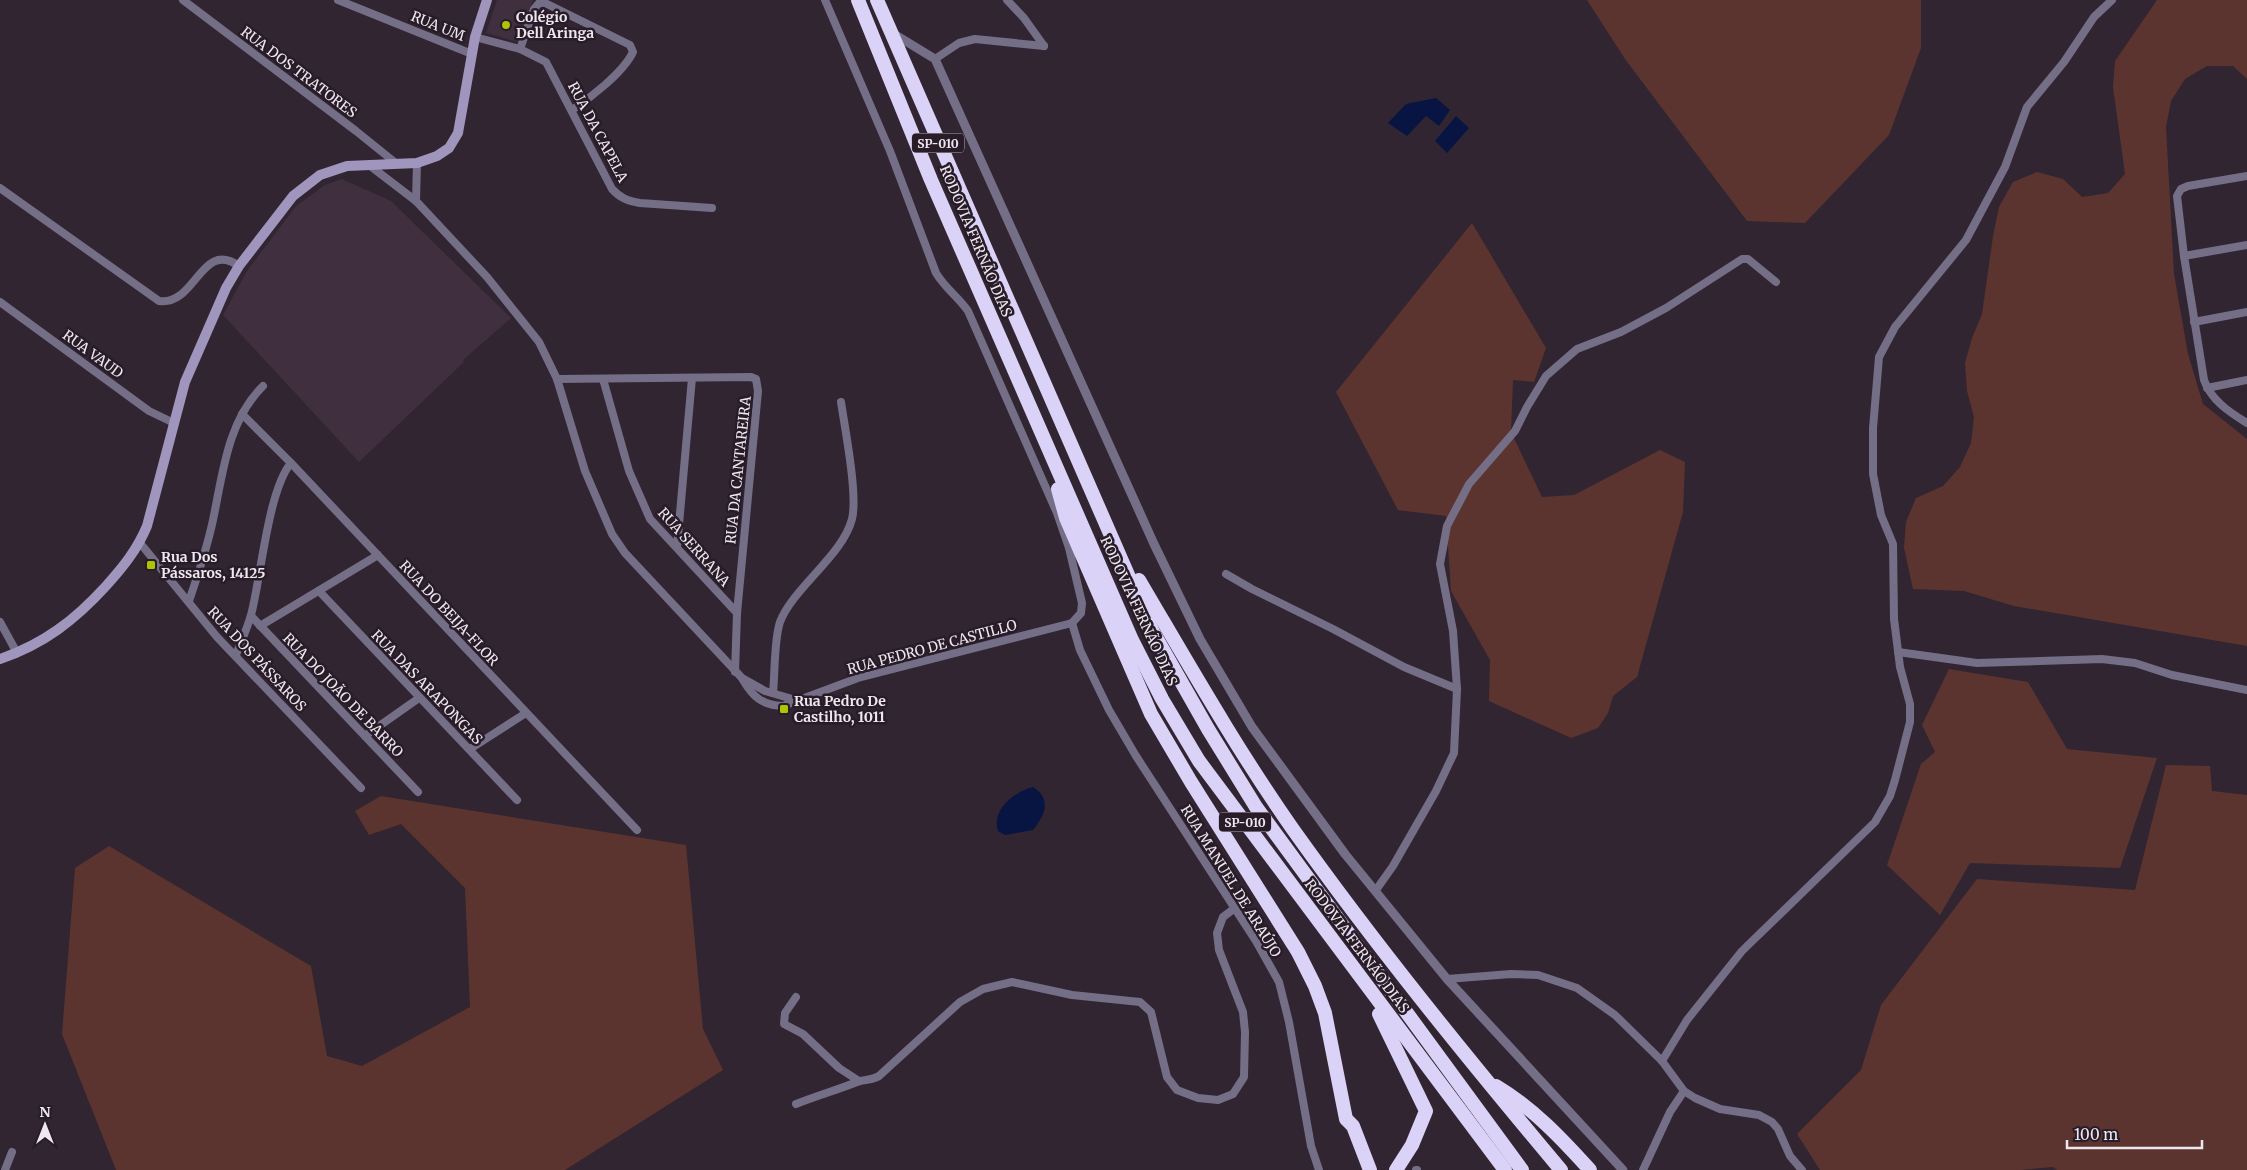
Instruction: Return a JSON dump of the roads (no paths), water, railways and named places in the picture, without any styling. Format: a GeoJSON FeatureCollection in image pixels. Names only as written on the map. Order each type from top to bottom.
{"type":"FeatureCollection","features":[{"type":"Feature","properties":{"kind":"highway","name":"RODOVIA FERNÃO DIAS"},"geometry":{"type":"LineString","coordinates":[[858,0],[931,180],[1043,438],[1132,640],[1172,716],[1199,761],[1505,1170]]}},
{"type":"Feature","properties":{"kind":"highway","name":"RODOVIA FERNÃO DIAS"},"geometry":{"type":"LineString","coordinates":[[877,0],[1153,632],[1208,729],[1256,807],[1522,1170]]}},
{"type":"Feature","properties":{"kind":"highway"},"geometry":{"type":"LineString","coordinates":[[1043,438],[1066,518],[1151,714],[1191,782],[1298,952],[1315,986],[1325,1013],[1346,1120],[1353,1126],[1369,1167]]}},
{"type":"Feature","properties":{"kind":"highway"},"geometry":{"type":"LineString","coordinates":[[1106,524],[1215,708],[1292,827],[1410,986],[1561,1170]]}},
{"type":"Feature","properties":{"kind":"highway"},"geometry":{"type":"LineString","coordinates":[[1118,639],[1172,716]]}},
{"type":"Feature","properties":{"kind":"highway"},"geometry":{"type":"LineString","coordinates":[[1364,982],[1426,1111],[1412,1144],[1396,1170]]}},
{"type":"Feature","properties":{"kind":"highway"},"geometry":{"type":"LineString","coordinates":[[1487,1081],[1510,1094],[1555,1131],[1590,1170]]}},
{"type":"Feature","properties":{"kind":"main road"},"geometry":{"type":"LineString","coordinates":[[0,659],[17,654],[58,632],[82,612],[128,562],[140,543],[147,526],[185,382],[226,288],[239,266],[293,196],[309,182],[334,169],[369,165],[398,166],[416,163],[437,156],[449,148],[458,133],[472,54],[487,0]]}},
{"type":"Feature","properties":{"kind":"street","name":"RUA DOS TRATORES"},"geometry":{"type":"LineString","coordinates":[[183,0],[356,131],[398,166]]}},
{"type":"Feature","properties":{"kind":"street","name":"RUA UM"},"geometry":{"type":"LineString","coordinates":[[338,0],[472,54]]}},
{"type":"Feature","properties":{"kind":"street"},"geometry":{"type":"LineString","coordinates":[[825,0],[890,151],[936,273],[944,286],[957,296],[968,310],[1057,513],[1069,548],[1082,603],[1081,613],[1072,623]]}},
{"type":"Feature","properties":{"kind":"street"},"geometry":{"type":"LineString","coordinates":[[935,60],[959,43],[975,39],[1044,46],[1024,18],[1007,0]]}},
{"type":"Feature","properties":{"kind":"street"},"geometry":{"type":"LineString","coordinates":[[1662,1062],[1687,1020],[1742,951],[1852,842],[1867,830],[1883,808],[1895,780],[1910,722],[1910,704],[1898,652],[1894,619],[1893,544],[1880,515],[1873,474],[1872,428],[1880,357],[1885,343],[1905,313],[1966,240],[2005,167],[2027,107],[2064,62],[2094,17],[2112,0]]}},
{"type":"Feature","properties":{"kind":"street"},"geometry":{"type":"LineString","coordinates":[[520,49],[534,9],[540,3],[545,3],[630,45],[632,52],[629,59],[609,80],[572,110]]}},
{"type":"Feature","properties":{"kind":"street"},"geometry":{"type":"LineString","coordinates":[[889,31],[935,60],[1154,544],[1200,639],[1252,727],[1345,854],[1447,979],[1623,1170]]}},
{"type":"Feature","properties":{"kind":"street","name":"RUA DA CAPELA"},"geometry":{"type":"LineString","coordinates":[[476,37],[520,49],[546,62],[612,189],[619,196],[628,201],[640,203],[712,208]]}},
{"type":"Feature","properties":{"kind":"street"},"geometry":{"type":"LineString","coordinates":[[416,163],[416,201]]}},
{"type":"Feature","properties":{"kind":"street"},"geometry":{"type":"LineString","coordinates":[[369,165],[416,201],[528,326],[539,342],[557,380],[585,471],[612,534],[625,553],[742,678],[772,694],[799,701]]}},
{"type":"Feature","properties":{"kind":"street"},"geometry":{"type":"LineString","coordinates":[[2247,176],[2188,186],[2181,189],[2178,196],[2184,256],[2207,388],[2217,401],[2247,423]]}},
{"type":"Feature","properties":{"kind":"street"},"geometry":{"type":"LineString","coordinates":[[0,188],[159,301],[176,299],[215,260],[226,258],[239,266]]}},
{"type":"Feature","properties":{"kind":"street"},"geometry":{"type":"LineString","coordinates":[[2184,256],[2247,244]]}},
{"type":"Feature","properties":{"kind":"street"},"geometry":{"type":"LineString","coordinates":[[1376,890],[1393,866],[1451,763],[1456,740],[1457,689],[1453,631],[1440,564],[1448,526],[1468,484],[1514,431],[1546,376],[1577,349],[1621,332],[1666,308],[1742,259],[1748,259],[1776,282]]}},
{"type":"Feature","properties":{"kind":"street","name":"RUA VAUD"},"geometry":{"type":"LineString","coordinates":[[0,302],[149,411],[174,423]]}},
{"type":"Feature","properties":{"kind":"street"},"geometry":{"type":"LineString","coordinates":[[2194,322],[2247,312]]}},
{"type":"Feature","properties":{"kind":"street","name":"RUA DA CANTAREIRA"},"geometry":{"type":"LineString","coordinates":[[557,380],[752,377],[756,379],[758,384],[737,613],[735,672]]}},
{"type":"Feature","properties":{"kind":"street"},"geometry":{"type":"LineString","coordinates":[[677,547],[692,378]]}},
{"type":"Feature","properties":{"kind":"street","name":"RUA SERRANA"},"geometry":{"type":"LineString","coordinates":[[602,379],[629,472],[643,506],[655,526],[677,547],[737,613]]}},
{"type":"Feature","properties":{"kind":"street"},"geometry":{"type":"LineString","coordinates":[[2207,388],[2247,380]]}},
{"type":"Feature","properties":{"kind":"street"},"geometry":{"type":"LineString","coordinates":[[189,601],[203,562],[226,458],[247,404],[264,386]]}},
{"type":"Feature","properties":{"kind":"street"},"geometry":{"type":"LineString","coordinates":[[772,694],[780,622],[790,606],[845,536],[852,521],[854,502],[841,402]]}},
{"type":"Feature","properties":{"kind":"street","name":"RUA DO BEIJA-FLOR"},"geometry":{"type":"LineString","coordinates":[[242,414],[291,463],[637,830]]}},
{"type":"Feature","properties":{"kind":"street"},"geometry":{"type":"LineString","coordinates":[[236,655],[250,616],[274,501],[287,468],[291,463]]}},
{"type":"Feature","properties":{"kind":"street","name":"RUA DOS PÁSSAROS"},"geometry":{"type":"LineString","coordinates":[[140,543],[217,637],[361,788]]}},
{"type":"Feature","properties":{"kind":"street"},"geometry":{"type":"LineString","coordinates":[[260,626],[378,556]]}},
{"type":"Feature","properties":{"kind":"street"},"geometry":{"type":"LineString","coordinates":[[1226,574],[1404,667],[1457,689]]}},
{"type":"Feature","properties":{"kind":"street","name":"RUA DAS ARAPONGAS"},"geometry":{"type":"LineString","coordinates":[[319,591],[517,800]]}},
{"type":"Feature","properties":{"kind":"street","name":"RUA DO JOÃO DE BARRO"},"geometry":{"type":"LineString","coordinates":[[250,616],[418,792]]}},
{"type":"Feature","properties":{"kind":"street"},"geometry":{"type":"LineString","coordinates":[[0,622],[17,654]]}},
{"type":"Feature","properties":{"kind":"street","name":"RUA PEDRO DE CASTILLO"},"geometry":{"type":"LineString","coordinates":[[742,678],[752,695],[759,701],[783,706],[837,685],[875,673],[1072,623]]}},
{"type":"Feature","properties":{"kind":"street","name":"RUA MANUEL DE ARAÚJO"},"geometry":{"type":"LineString","coordinates":[[1072,623],[1080,650],[1114,718],[1136,756],[1235,908],[1279,982],[1289,1022],[1315,1169]]}},
{"type":"Feature","properties":{"kind":"street"},"geometry":{"type":"LineString","coordinates":[[1898,652],[1977,664],[2102,659],[2135,663],[2172,675],[2247,690]]}},
{"type":"Feature","properties":{"kind":"street"},"geometry":{"type":"LineString","coordinates":[[365,736],[419,698]]}},
{"type":"Feature","properties":{"kind":"street"},"geometry":{"type":"LineString","coordinates":[[470,749],[526,713]]}},
{"type":"Feature","properties":{"kind":"street"},"geometry":{"type":"LineString","coordinates":[[796,1104],[859,1081],[871,1081],[879,1076],[960,1002],[983,989],[1012,982],[1072,995],[1140,1002],[1151,1012],[1167,1076],[1177,1090],[1218,1100],[1233,1094],[1244,1077],[1245,1032],[1243,1012],[1218,950],[1217,933],[1223,917],[1235,908]]}},
{"type":"Feature","properties":{"kind":"street"},"geometry":{"type":"LineString","coordinates":[[1447,979],[1511,974],[1538,975],[1577,988],[1615,1015],[1662,1062],[1684,1091],[1720,1109],[1759,1115],[1772,1122],[1778,1129],[1790,1156],[1802,1170]]}},
{"type":"Feature","properties":{"kind":"street"},"geometry":{"type":"LineString","coordinates":[[796,997],[786,1013],[784,1024],[803,1034],[839,1068],[859,1081]]}},
{"type":"Feature","properties":{"kind":"street"},"geometry":{"type":"LineString","coordinates":[[1643,1170],[1670,1112],[1684,1091]]}},
{"type":"Feature","properties":{"kind":"street"},"geometry":{"type":"LineString","coordinates":[[5,1170],[12,1152]]}},
{"type":"Feature","properties":{"kind":"place","name":"Colégio Dell Aringa"},"geometry":{"type":"Point","coordinates":[506,25]}},
{"type":"Feature","properties":{"kind":"place","name":"Rua Dos Pássaros, 14125"},"geometry":{"type":"Point","coordinates":[151,565]}},
{"type":"Feature","properties":{"kind":"place","name":"Rua Pedro De Castilho, 1011"},"geometry":{"type":"Point","coordinates":[784,709]}}]}
